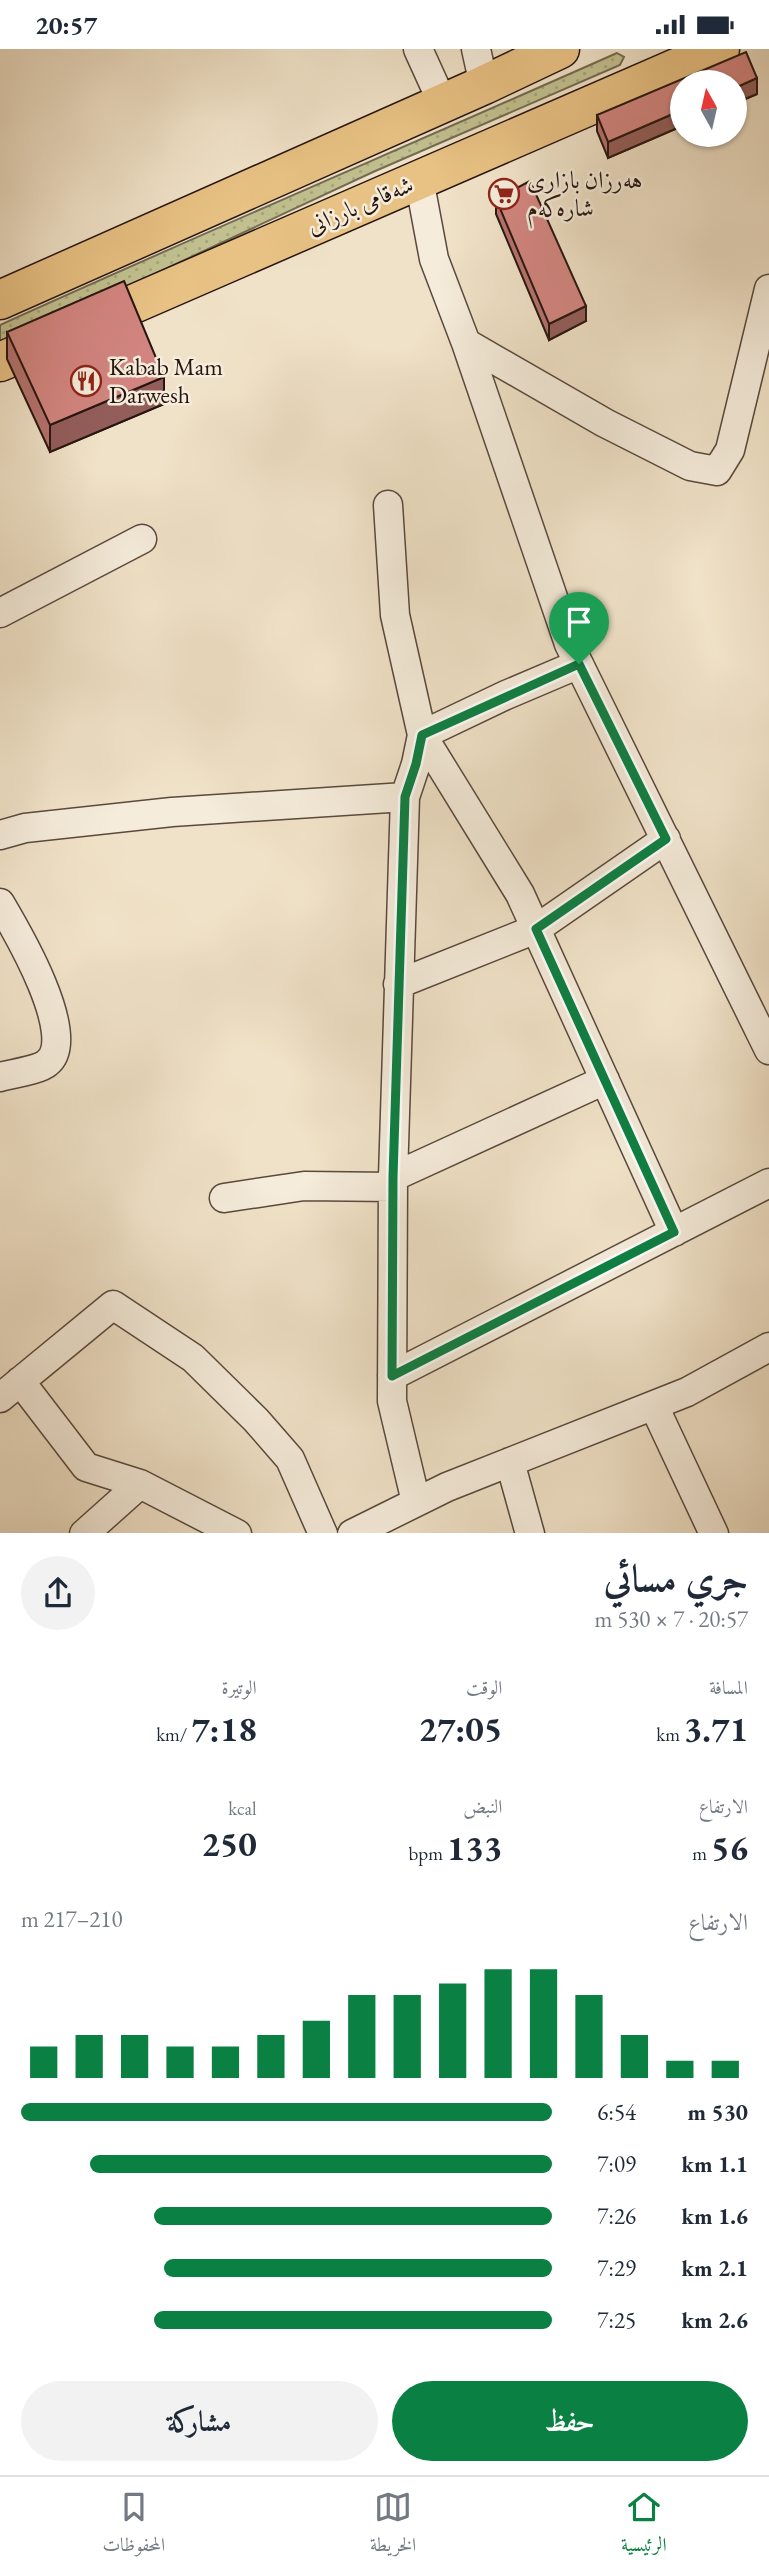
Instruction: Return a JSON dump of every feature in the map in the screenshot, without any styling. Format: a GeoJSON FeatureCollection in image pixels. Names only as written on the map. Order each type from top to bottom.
{"type":"FeatureCollection","features":[{"type":"Feature","properties":{"kind":"highway"},"geometry":{"type":"LineString","coordinates":[[0,300],[443,104],[560,49]]}},
{"type":"Feature","properties":{"kind":"highway","name":"شەقامی بارزانی"},"geometry":{"type":"LineString","coordinates":[[0,362],[419,180],[698,53]]}},
{"type":"Feature","properties":{"kind":"street"},"geometry":{"type":"LineString","coordinates":[[418,49],[443,104]]}},
{"type":"Feature","properties":{"kind":"street"},"geometry":{"type":"LineString","coordinates":[[475,49],[485,85]]}},
{"type":"Feature","properties":{"kind":"street"},"geometry":{"type":"LineString","coordinates":[[419,180],[434,259],[466,342],[569,644],[769,1050]]}},
{"type":"Feature","properties":{"kind":"street"},"geometry":{"type":"LineString","coordinates":[[466,342],[605,423],[690,466],[717,471],[730,450],[769,289]]}},
{"type":"Feature","properties":{"kind":"street"},"geometry":{"type":"LineString","coordinates":[[388,505],[395,615],[422,735],[520,894],[674,1232]]}},
{"type":"Feature","properties":{"kind":"street"},"geometry":{"type":"LineString","coordinates":[[0,613],[142,539]]}},
{"type":"Feature","properties":{"kind":"street"},"geometry":{"type":"LineString","coordinates":[[422,735],[579,664]]}},
{"type":"Feature","properties":{"kind":"street"},"geometry":{"type":"LineString","coordinates":[[416,1502],[392,1401],[393,1182],[405,797],[422,735]]}},
{"type":"Feature","properties":{"kind":"street"},"geometry":{"type":"LineString","coordinates":[[0,835],[25,828],[172,812],[405,797]]}},
{"type":"Feature","properties":{"kind":"street"},"geometry":{"type":"LineString","coordinates":[[398,984],[536,929],[666,839]]}},
{"type":"Feature","properties":{"kind":"street"},"geometry":{"type":"LineString","coordinates":[[0,903],[20,936],[46,993],[56,1025],[57,1049],[47,1064],[0,1077]]}},
{"type":"Feature","properties":{"kind":"street"},"geometry":{"type":"LineString","coordinates":[[224,1198],[304,1186],[393,1182],[605,1080]]}},
{"type":"Feature","properties":{"kind":"street"},"geometry":{"type":"LineString","coordinates":[[392,1376],[769,1183]]}},
{"type":"Feature","properties":{"kind":"street"},"geometry":{"type":"LineString","coordinates":[[235,1533],[140,1484],[86,1467],[10,1390],[113,1305],[193,1358],[256,1420],[290,1459],[323,1533]]}},
{"type":"Feature","properties":{"kind":"street"},"geometry":{"type":"LineString","coordinates":[[354,1533],[416,1502],[510,1462],[687,1392],[769,1347]]}},
{"type":"Feature","properties":{"kind":"street"},"geometry":{"type":"LineString","coordinates":[[654,1406],[714,1533]]}},
{"type":"Feature","properties":{"kind":"street"},"geometry":{"type":"LineString","coordinates":[[510,1462],[530,1533]]}},
{"type":"Feature","properties":{"kind":"street"},"geometry":{"type":"LineString","coordinates":[[85,1533],[140,1484]]}},
{"type":"Feature","properties":{"kind":"shaded area"},"geometry":{"type":"Polygon","coordinates":[[[617,53],[624,57],[620,65],[373,172],[0,346],[0,325],[617,53]]]}},
{"type":"Feature","properties":{"kind":"building"},"geometry":{"type":"Polygon","coordinates":[[[746,52],[757,78],[747,83],[747,70],[703,70],[746,52]]]}},
{"type":"Feature","properties":{"kind":"building"},"geometry":{"type":"Polygon","coordinates":[[[670,84],[670,115],[608,142],[597,115],[670,84]]]}},
{"type":"Feature","properties":{"kind":"building"},"geometry":{"type":"Polygon","coordinates":[[[530,181],[586,306],[549,324],[496,199],[530,181]]]}},
{"type":"Feature","properties":{"kind":"building","name":"Kabab Mam Darwesh"},"geometry":{"type":"Polygon","coordinates":[[[124,281],[164,377],[50,425],[7,332],[124,281]]]}},
{"type":"Feature","properties":{"kind":"place","name":"هەرزان بازاری شارەکەم"},"geometry":{"type":"Point","coordinates":[504,194]}},
{"type":"Feature","properties":{"kind":"place","name":"Kabab Mam Darwesh"},"geometry":{"type":"Point","coordinates":[86,381]}},
{"type":"Feature","properties":{"kind":"route"},"geometry":{"type":"LineString","coordinates":[[579,664],[666,839],[536,929],[674,1232],[392,1376],[393,1177],[405,797],[422,735],[579,664]]}}]}
